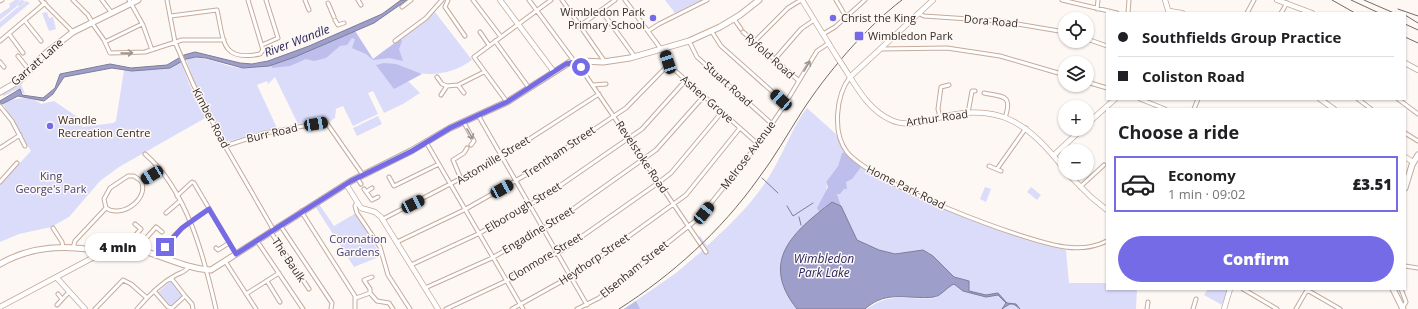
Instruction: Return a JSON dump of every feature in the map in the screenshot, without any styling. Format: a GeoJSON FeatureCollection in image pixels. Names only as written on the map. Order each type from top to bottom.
{"type":"FeatureCollection","features":[{"type":"Feature","properties":{"kind":"main road","name":"Garratt Lane"},"geometry":{"type":"LineString","coordinates":[[0,92],[19,81],[46,53],[73,32],[130,1],[138,0]]}},
{"type":"Feature","properties":{"kind":"main road"},"geometry":{"type":"LineString","coordinates":[[0,264],[16,255],[32,250],[63,247],[99,250],[129,248],[210,270],[301,211],[346,184],[463,121],[507,102],[554,72],[577,61],[605,62],[635,57],[712,32],[734,19],[759,0]]}},
{"type":"Feature","properties":{"kind":"main road"},"geometry":{"type":"LineString","coordinates":[[1406,185],[1415,162]]}},
{"type":"Feature","properties":{"kind":"main road"},"geometry":{"type":"LineString","coordinates":[[1394,290],[1403,308]]}},
{"type":"Feature","properties":{"kind":"street"},"geometry":{"type":"LineString","coordinates":[[73,0],[92,22],[110,53],[140,53],[175,42],[187,40],[224,40]]}},
{"type":"Feature","properties":{"kind":"street"},"geometry":{"type":"LineString","coordinates":[[102,0],[111,12]]}},
{"type":"Feature","properties":{"kind":"street","name":"Kimber Road"},"geometry":{"type":"LineString","coordinates":[[167,0],[175,42],[196,91],[272,230]]}},
{"type":"Feature","properties":{"kind":"street"},"geometry":{"type":"LineString","coordinates":[[171,16],[217,10],[224,40],[229,50],[242,57],[260,54],[263,52],[262,45],[248,0]]}},
{"type":"Feature","properties":{"kind":"street"},"geometry":{"type":"LineString","coordinates":[[262,45],[278,38],[266,0]]}},
{"type":"Feature","properties":{"kind":"street"},"geometry":{"type":"LineString","coordinates":[[305,0],[309,10]]}},
{"type":"Feature","properties":{"kind":"street"},"geometry":{"type":"LineString","coordinates":[[358,0],[360,5]]}},
{"type":"Feature","properties":{"kind":"street"},"geometry":{"type":"LineString","coordinates":[[402,7],[410,0]]}},
{"type":"Feature","properties":{"kind":"street"},"geometry":{"type":"LineString","coordinates":[[395,41],[426,18],[442,0]]}},
{"type":"Feature","properties":{"kind":"street"},"geometry":{"type":"LineString","coordinates":[[448,0],[445,7],[465,36]]}},
{"type":"Feature","properties":{"kind":"street"},"geometry":{"type":"LineString","coordinates":[[473,0],[501,37]]}},
{"type":"Feature","properties":{"kind":"street"},"geometry":{"type":"LineString","coordinates":[[500,0],[554,72]]}},
{"type":"Feature","properties":{"kind":"street","name":"Revelstoke Road"},"geometry":{"type":"LineString","coordinates":[[529,0],[577,61],[706,252]]}},
{"type":"Feature","properties":{"kind":"street"},"geometry":{"type":"LineString","coordinates":[[507,102],[474,57],[551,0]]}},
{"type":"Feature","properties":{"kind":"street"},"geometry":{"type":"LineString","coordinates":[[562,0],[581,25],[605,62]]}},
{"type":"Feature","properties":{"kind":"street"},"geometry":{"type":"LineString","coordinates":[[581,25],[615,0]]}},
{"type":"Feature","properties":{"kind":"street","name":"Ashen Grove"},"geometry":{"type":"LineString","coordinates":[[625,0],[662,49],[669,64],[758,144]]}},
{"type":"Feature","properties":{"kind":"street"},"geometry":{"type":"LineString","coordinates":[[648,32],[659,24],[707,0]]}},
{"type":"Feature","properties":{"kind":"street"},"geometry":{"type":"LineString","coordinates":[[754,42],[788,8],[802,0]]}},
{"type":"Feature","properties":{"kind":"street","name":"Arthur Road"},"geometry":{"type":"LineString","coordinates":[[802,0],[837,57],[869,104],[892,121],[907,124],[968,113],[988,114],[1005,118],[1026,128],[1034,134],[1058,160]]}},
{"type":"Feature","properties":{"kind":"street"},"geometry":{"type":"LineString","coordinates":[[836,0],[846,17]]}},
{"type":"Feature","properties":{"kind":"street"},"geometry":{"type":"LineString","coordinates":[[823,34],[846,17],[865,0]]}},
{"type":"Feature","properties":{"kind":"street","name":"Home Park Road"},"geometry":{"type":"LineString","coordinates":[[933,0],[879,48],[850,77],[844,88],[839,104],[838,121],[840,136],[849,154],[872,171],[927,198],[1016,235],[1057,246],[1074,248],[1091,247],[1106,242]]}},
{"type":"Feature","properties":{"kind":"street"},"geometry":{"type":"LineString","coordinates":[[1062,0],[1112,12]]}},
{"type":"Feature","properties":{"kind":"street"},"geometry":{"type":"LineString","coordinates":[[1097,9],[1098,0]]}},
{"type":"Feature","properties":{"kind":"street"},"geometry":{"type":"LineString","coordinates":[[1128,12],[1129,0]]}},
{"type":"Feature","properties":{"kind":"street"},"geometry":{"type":"LineString","coordinates":[[1165,0],[1169,12]]}},
{"type":"Feature","properties":{"kind":"street"},"geometry":{"type":"LineString","coordinates":[[1248,12],[1254,0]]}},
{"type":"Feature","properties":{"kind":"street"},"geometry":{"type":"LineString","coordinates":[[1276,0],[1310,12]]}},
{"type":"Feature","properties":{"kind":"street"},"geometry":{"type":"LineString","coordinates":[[1,39],[25,21],[43,1],[73,32]]}},
{"type":"Feature","properties":{"kind":"street"},"geometry":{"type":"LineString","coordinates":[[130,1],[142,24],[152,50]]}},
{"type":"Feature","properties":{"kind":"street"},"geometry":{"type":"LineString","coordinates":[[328,3],[338,25],[344,23]]}},
{"type":"Feature","properties":{"kind":"street"},"geometry":{"type":"LineString","coordinates":[[1282,12],[1287,3]]}},
{"type":"Feature","properties":{"kind":"street"},"geometry":{"type":"LineString","coordinates":[[601,10],[635,57]]}},
{"type":"Feature","properties":{"kind":"street","name":"Dora Road"},"geometry":{"type":"LineString","coordinates":[[918,13],[924,16],[999,21],[1058,31]]}},
{"type":"Feature","properties":{"kind":"street","name":"Ryfold Road"},"geometry":{"type":"LineString","coordinates":[[734,19],[754,42],[798,80]]}},
{"type":"Feature","properties":{"kind":"street"},"geometry":{"type":"LineString","coordinates":[[774,60],[801,29],[814,20]]}},
{"type":"Feature","properties":{"kind":"street"},"geometry":{"type":"LineString","coordinates":[[25,21],[41,41]]}},
{"type":"Feature","properties":{"kind":"street"},"geometry":{"type":"LineString","coordinates":[[105,42],[142,24]]}},
{"type":"Feature","properties":{"kind":"street"},"geometry":{"type":"LineString","coordinates":[[480,32],[489,45]]}},
{"type":"Feature","properties":{"kind":"street"},"geometry":{"type":"LineString","coordinates":[[712,32],[721,46],[785,103]]}},
{"type":"Feature","properties":{"kind":"street"},"geometry":{"type":"LineString","coordinates":[[9,34],[23,53]]}},
{"type":"Feature","properties":{"kind":"street","name":"Stuart Road"},"geometry":{"type":"LineString","coordinates":[[689,40],[697,57],[772,124]]}},
{"type":"Feature","properties":{"kind":"street"},"geometry":{"type":"LineString","coordinates":[[495,41],[529,88]]}},
{"type":"Feature","properties":{"kind":"street"},"geometry":{"type":"LineString","coordinates":[[1094,41],[1106,46]]}},
{"type":"Feature","properties":{"kind":"street","name":"Melrose Avenue"},"geometry":{"type":"LineString","coordinates":[[689,225],[704,213],[758,144],[817,51],[829,43]]}},
{"type":"Feature","properties":{"kind":"street"},"geometry":{"type":"LineString","coordinates":[[879,48],[954,49],[1023,62],[1058,73]]}},
{"type":"Feature","properties":{"kind":"street"},"geometry":{"type":"LineString","coordinates":[[18,56],[29,70]]}},
{"type":"Feature","properties":{"kind":"street"},"geometry":{"type":"LineString","coordinates":[[0,62],[4,67]]}},
{"type":"Feature","properties":{"kind":"street","name":"Trentham Street"},"geometry":{"type":"LineString","coordinates":[[397,242],[465,209],[515,182],[626,108],[669,64]]}},
{"type":"Feature","properties":{"kind":"street"},"geometry":{"type":"LineString","coordinates":[[1406,64],[1418,70]]}},
{"type":"Feature","properties":{"kind":"street"},"geometry":{"type":"LineString","coordinates":[[436,77],[438,82],[447,86],[458,85],[484,72]]}},
{"type":"Feature","properties":{"kind":"street","name":"Elborough Street"},"geometry":{"type":"LineString","coordinates":[[411,265],[479,233],[529,205],[629,138],[642,129],[686,80]]}},
{"type":"Feature","properties":{"kind":"street"},"geometry":{"type":"LineString","coordinates":[[593,85],[606,84]]}},
{"type":"Feature","properties":{"kind":"street"},"geometry":{"type":"LineString","coordinates":[[1094,84],[1106,88]]}},
{"type":"Feature","properties":{"kind":"street"},"geometry":{"type":"LineString","coordinates":[[458,85],[464,93]]}},
{"type":"Feature","properties":{"kind":"street"},"geometry":{"type":"LineString","coordinates":[[940,117],[938,109],[941,87],[949,85]]}},
{"type":"Feature","properties":{"kind":"street"},"geometry":{"type":"LineString","coordinates":[[447,86],[443,94],[447,97]]}},
{"type":"Feature","properties":{"kind":"street"},"geometry":{"type":"LineString","coordinates":[[968,113],[972,91],[975,90]]}},
{"type":"Feature","properties":{"kind":"street","name":"Astonville Street"},"geometry":{"type":"LineString","coordinates":[[383,219],[501,158],[599,94]]}},
{"type":"Feature","properties":{"kind":"street"},"geometry":{"type":"LineString","coordinates":[[985,94],[1004,97],[1008,100],[1009,106],[1005,118]]}},
{"type":"Feature","properties":{"kind":"street","name":"Engadine Street"},"geometry":{"type":"LineString","coordinates":[[425,288],[493,257],[543,229],[644,160],[656,150],[704,96]]}},
{"type":"Feature","properties":{"kind":"street"},"geometry":{"type":"LineString","coordinates":[[1094,118],[1114,100]]}},
{"type":"Feature","properties":{"kind":"street"},"geometry":{"type":"LineString","coordinates":[[1142,100],[1162,108]]}},
{"type":"Feature","properties":{"kind":"street"},"geometry":{"type":"LineString","coordinates":[[1321,100],[1333,108]]}},
{"type":"Feature","properties":{"kind":"street"},"geometry":{"type":"LineString","coordinates":[[1359,100],[1371,108]]}},
{"type":"Feature","properties":{"kind":"street"},"geometry":{"type":"LineString","coordinates":[[1399,100],[1418,114]]}},
{"type":"Feature","properties":{"kind":"street"},"geometry":{"type":"LineString","coordinates":[[0,106],[20,135],[25,146]]}},
{"type":"Feature","properties":{"kind":"street","name":"Clonmore Street"},"geometry":{"type":"LineString","coordinates":[[446,309],[507,281],[557,253],[659,182],[671,173],[722,112]]}},
{"type":"Feature","properties":{"kind":"street"},"geometry":{"type":"LineString","coordinates":[[478,115],[501,158],[587,305]]}},
{"type":"Feature","properties":{"kind":"street"},"geometry":{"type":"LineString","coordinates":[[463,121],[474,141],[471,146]]}},
{"type":"Feature","properties":{"kind":"street","name":"Burr Road"},"geometry":{"type":"LineString","coordinates":[[225,146],[265,133],[326,122],[363,175]]}},
{"type":"Feature","properties":{"kind":"street","name":"Heythorp Street"},"geometry":{"type":"LineString","coordinates":[[512,309],[571,276],[688,192],[740,128]]}},
{"type":"Feature","properties":{"kind":"street"},"geometry":{"type":"LineString","coordinates":[[997,169],[1026,128]]}},
{"type":"Feature","properties":{"kind":"street"},"geometry":{"type":"LineString","coordinates":[[1406,134],[1418,142]]}},
{"type":"Feature","properties":{"kind":"street"},"geometry":{"type":"LineString","coordinates":[[0,148],[20,135]]}},
{"type":"Feature","properties":{"kind":"street"},"geometry":{"type":"LineString","coordinates":[[1054,155],[1074,136]]}},
{"type":"Feature","properties":{"kind":"street"},"geometry":{"type":"LineString","coordinates":[[426,142],[524,309]]}},
{"type":"Feature","properties":{"kind":"street"},"geometry":{"type":"LineString","coordinates":[[461,179],[453,160],[464,153],[467,148]]}},
{"type":"Feature","properties":{"kind":"street"},"geometry":{"type":"LineString","coordinates":[[145,154],[160,169],[180,201],[190,221],[200,245],[216,309]]}},
{"type":"Feature","properties":{"kind":"street"},"geometry":{"type":"LineString","coordinates":[[1406,158],[1415,162]]}},
{"type":"Feature","properties":{"kind":"street"},"geometry":{"type":"LineString","coordinates":[[0,182],[17,163]]}},
{"type":"Feature","properties":{"kind":"street"},"geometry":{"type":"LineString","coordinates":[[389,177],[394,186],[439,164]]}},
{"type":"Feature","properties":{"kind":"street"},"geometry":{"type":"LineString","coordinates":[[1080,187],[1104,165]]}},
{"type":"Feature","properties":{"kind":"street"},"geometry":{"type":"LineString","coordinates":[[989,166],[1001,171]]}},
{"type":"Feature","properties":{"kind":"street"},"geometry":{"type":"LineString","coordinates":[[141,181],[160,169]]}},
{"type":"Feature","properties":{"kind":"street"},"geometry":{"type":"LineString","coordinates":[[128,176],[134,176],[141,181],[144,188],[141,196],[124,210],[116,213],[106,208],[104,198],[110,188],[128,176]]}},
{"type":"Feature","properties":{"kind":"street"},"geometry":{"type":"LineString","coordinates":[[358,178],[361,184]]}},
{"type":"Feature","properties":{"kind":"street"},"geometry":{"type":"LineString","coordinates":[[1074,180],[1106,209]]}},
{"type":"Feature","properties":{"kind":"street"},"geometry":{"type":"LineString","coordinates":[[177,196],[193,182],[236,254]]}},
{"type":"Feature","properties":{"kind":"street"},"geometry":{"type":"LineString","coordinates":[[346,184],[361,208],[375,212],[383,219],[438,309]]}},
{"type":"Feature","properties":{"kind":"street"},"geometry":{"type":"LineString","coordinates":[[372,188],[365,190],[372,200],[378,197]]}},
{"type":"Feature","properties":{"kind":"street"},"geometry":{"type":"LineString","coordinates":[[166,213],[168,208],[180,201]]}},
{"type":"Feature","properties":{"kind":"street"},"geometry":{"type":"LineString","coordinates":[[357,202],[356,209],[380,247],[388,276],[410,309]]}},
{"type":"Feature","properties":{"kind":"street"},"geometry":{"type":"LineString","coordinates":[[73,248],[74,241],[106,208]]}},
{"type":"Feature","properties":{"kind":"street"},"geometry":{"type":"LineString","coordinates":[[361,208],[359,211],[362,218]]}},
{"type":"Feature","properties":{"kind":"street"},"geometry":{"type":"LineString","coordinates":[[161,256],[170,240],[190,221],[209,209]]}},
{"type":"Feature","properties":{"kind":"street"},"geometry":{"type":"LineString","coordinates":[[301,211],[356,298],[355,309]]}},
{"type":"Feature","properties":{"kind":"street"},"geometry":{"type":"LineString","coordinates":[[135,224],[146,235]]}},
{"type":"Feature","properties":{"kind":"street"},"geometry":{"type":"LineString","coordinates":[[280,225],[332,303],[331,309]]}},
{"type":"Feature","properties":{"kind":"street","name":"Elsenham Street"},"geometry":{"type":"LineString","coordinates":[[577,309],[587,305],[602,295],[689,225]]}},
{"type":"Feature","properties":{"kind":"street"},"geometry":{"type":"LineString","coordinates":[[140,250],[145,239],[156,227],[162,232]]}},
{"type":"Feature","properties":{"kind":"street"},"geometry":{"type":"LineString","coordinates":[[53,228],[62,242],[63,247]]}},
{"type":"Feature","properties":{"kind":"street"},"geometry":{"type":"LineString","coordinates":[[129,248],[132,239],[141,229]]}},
{"type":"Feature","properties":{"kind":"street","name":"The Baulk"},"geometry":{"type":"LineString","coordinates":[[272,230],[309,289]]}},
{"type":"Feature","properties":{"kind":"street"},"geometry":{"type":"LineString","coordinates":[[257,240],[303,309]]}},
{"type":"Feature","properties":{"kind":"street"},"geometry":{"type":"LineString","coordinates":[[216,248],[218,250],[229,243]]}},
{"type":"Feature","properties":{"kind":"street"},"geometry":{"type":"LineString","coordinates":[[0,307],[91,258],[96,255],[99,250]]}},
{"type":"Feature","properties":{"kind":"street"},"geometry":{"type":"LineString","coordinates":[[225,261],[256,309]]}},
{"type":"Feature","properties":{"kind":"street"},"geometry":{"type":"LineString","coordinates":[[137,309],[154,291],[171,278],[184,272],[189,265]]}},
{"type":"Feature","properties":{"kind":"street"},"geometry":{"type":"LineString","coordinates":[[1406,266],[1418,268]]}},
{"type":"Feature","properties":{"kind":"street"},"geometry":{"type":"LineString","coordinates":[[246,294],[279,273]]}},
{"type":"Feature","properties":{"kind":"street"},"geometry":{"type":"LineString","coordinates":[[372,277],[364,280],[370,289],[370,293],[377,301],[387,302],[393,309]]}},
{"type":"Feature","properties":{"kind":"street"},"geometry":{"type":"LineString","coordinates":[[56,278],[85,309]]}},
{"type":"Feature","properties":{"kind":"street"},"geometry":{"type":"LineString","coordinates":[[171,278],[192,304],[192,309]]}},
{"type":"Feature","properties":{"kind":"street"},"geometry":{"type":"LineString","coordinates":[[95,309],[123,280],[131,284],[147,298]]}},
{"type":"Feature","properties":{"kind":"street"},"geometry":{"type":"LineString","coordinates":[[267,281],[280,302]]}},
{"type":"Feature","properties":{"kind":"street"},"geometry":{"type":"LineString","coordinates":[[1224,309],[1230,290]]}},
{"type":"Feature","properties":{"kind":"street"},"geometry":{"type":"LineString","coordinates":[[1245,290],[1277,309]]}},
{"type":"Feature","properties":{"kind":"street"},"geometry":{"type":"LineString","coordinates":[[1296,309],[1306,290]]}},
{"type":"Feature","properties":{"kind":"street"},"geometry":{"type":"LineString","coordinates":[[1309,290],[1340,309]]}},
{"type":"Feature","properties":{"kind":"street"},"geometry":{"type":"LineString","coordinates":[[1401,290],[1406,302],[1403,308]]}},
{"type":"Feature","properties":{"kind":"street"},"geometry":{"type":"LineString","coordinates":[[154,291],[170,308],[185,296]]}},
{"type":"Feature","properties":{"kind":"street"},"geometry":{"type":"LineString","coordinates":[[57,305],[69,292]]}},
{"type":"Feature","properties":{"kind":"street"},"geometry":{"type":"LineString","coordinates":[[356,298],[370,293]]}},
{"type":"Feature","properties":{"kind":"street"},"geometry":{"type":"LineString","coordinates":[[58,294],[62,299]]}},
{"type":"Feature","properties":{"kind":"street"},"geometry":{"type":"LineString","coordinates":[[1193,309],[1196,299]]}},
{"type":"Feature","properties":{"kind":"street"},"geometry":{"type":"LineString","coordinates":[[375,306],[377,301]]}},
{"type":"Feature","properties":{"kind":"street"},"geometry":{"type":"LineString","coordinates":[[1145,309],[1148,302]]}},
{"type":"Feature","properties":{"kind":"green space"},"geometry":{"type":"Polygon","coordinates":[[[15,0],[20,0],[17,6],[0,20],[0,14],[10,7],[9,4],[15,0]]]}},
{"type":"Feature","properties":{"kind":"green space"},"geometry":{"type":"Polygon","coordinates":[[[21,0],[25,1],[21,6],[26,1],[30,3],[0,28],[0,22],[18,7],[21,7],[17,4],[21,0]]]}},
{"type":"Feature","properties":{"kind":"green space"},"geometry":{"type":"Polygon","coordinates":[[[665,0],[702,0],[675,13],[665,0]]]}},
{"type":"Feature","properties":{"kind":"green space"},"geometry":{"type":"Polygon","coordinates":[[[47,12],[49,18],[53,17],[56,29],[49,31],[42,13],[47,12]]]}},
{"type":"Feature","properties":{"kind":"green space"},"geometry":{"type":"Polygon","coordinates":[[[435,12],[472,60],[459,68],[446,72],[433,74],[418,73],[408,81],[420,93],[403,104],[384,113],[373,91],[368,93],[378,114],[353,126],[343,106],[336,109],[335,118],[329,122],[327,119],[298,124],[275,77],[268,84],[267,81],[257,85],[277,128],[226,142],[195,84],[186,59],[202,58],[230,66],[245,68],[259,67],[301,55],[355,31],[373,59],[427,20],[435,12]]]}},
{"type":"Feature","properties":{"kind":"green space","name":"King George's Park"},"geometry":{"type":"Polygon","coordinates":[[[181,61],[190,86],[207,117],[119,167],[100,181],[69,217],[51,227],[19,234],[0,242],[0,184],[31,151],[3,104],[22,98],[37,101],[41,104],[54,101],[79,118],[83,124],[82,127],[113,123],[116,121],[124,70],[132,71],[170,68],[181,61]]]}},
{"type":"Feature","properties":{"kind":"green space"},"geometry":{"type":"Polygon","coordinates":[[[21,84],[25,94],[15,90],[4,96],[2,95],[21,84]]]}},
{"type":"Feature","properties":{"kind":"green space"},"geometry":{"type":"Polygon","coordinates":[[[807,108],[836,134],[844,152],[842,153],[838,166],[826,182],[827,186],[818,211],[819,212],[796,234],[782,256],[780,268],[782,280],[787,294],[797,309],[624,309],[676,273],[703,250],[696,239],[700,236],[707,246],[752,201],[767,181],[798,121],[807,108]]]}},
{"type":"Feature","properties":{"kind":"green space"},"geometry":{"type":"Polygon","coordinates":[[[378,116],[382,124],[357,136],[353,128],[378,116]]]}},
{"type":"Feature","properties":{"kind":"green space"},"geometry":{"type":"Polygon","coordinates":[[[853,161],[875,176],[948,210],[1006,233],[1066,250],[1069,283],[1106,283],[1106,290],[1137,290],[1136,309],[867,309],[876,303],[892,298],[936,298],[940,292],[954,284],[969,292],[969,281],[954,277],[933,256],[923,250],[895,254],[879,250],[857,240],[837,194],[853,161]]]}},
{"type":"Feature","properties":{"kind":"green space"},"geometry":{"type":"Polygon","coordinates":[[[985,187],[991,189],[986,202],[980,199],[985,187]]]}},
{"type":"Feature","properties":{"kind":"green space"},"geometry":{"type":"Polygon","coordinates":[[[1031,187],[1041,195],[1037,200],[1027,192],[1031,187]]]}},
{"type":"Feature","properties":{"kind":"green space","name":"Coronation Gardens"},"geometry":{"type":"Polygon","coordinates":[[[319,204],[334,226],[356,213],[381,256],[354,267],[315,206],[319,204]]]}},
{"type":"Feature","properties":{"kind":"green space"},"geometry":{"type":"Polygon","coordinates":[[[171,281],[183,294],[183,297],[172,307],[158,292],[171,281]]]}},
{"type":"Feature","properties":{"kind":"green space"},"geometry":{"type":"Polygon","coordinates":[[[1207,290],[1228,290],[1222,305],[1204,295],[1207,290]]]}},
{"type":"Feature","properties":{"kind":"shaded area"},"geometry":{"type":"Polygon","coordinates":[[[355,31],[373,59],[400,39],[402,41],[399,49],[403,61],[389,58],[373,60],[366,54],[352,48],[355,39],[352,38],[347,45],[340,46],[326,58],[314,61],[306,59],[290,66],[272,68],[271,65],[295,57],[355,31]]]}},
{"type":"Feature","properties":{"kind":"shaded area"},"geometry":{"type":"Polygon","coordinates":[[[384,63],[396,64],[422,74],[394,89],[376,65],[384,63]]]}},
{"type":"Feature","properties":{"kind":"shaded area"},"geometry":{"type":"Polygon","coordinates":[[[844,152],[861,167],[852,179],[846,182],[847,189],[844,189],[840,194],[837,194],[841,206],[832,202],[819,212],[817,208],[828,187],[826,182],[838,166],[842,153],[844,152]]]}},
{"type":"Feature","properties":{"kind":"shaded area"},"geometry":{"type":"Polygon","coordinates":[[[636,301],[640,309],[624,309],[636,301]]]}},
{"type":"Feature","properties":{"kind":"water"},"geometry":{"type":"Polygon","coordinates":[[[401,0],[407,0],[374,23],[295,57],[269,66],[243,68],[206,58],[196,57],[186,59],[170,68],[132,71],[112,68],[64,77],[53,94],[44,101],[18,96],[0,105],[0,101],[20,89],[22,95],[43,98],[55,88],[60,74],[110,64],[131,68],[167,65],[184,55],[195,52],[240,63],[252,64],[268,61],[309,46],[382,14],[401,0]]]}},
{"type":"Feature","properties":{"kind":"water","name":"Wimbledon Park Lake"},"geometry":{"type":"Polygon","coordinates":[[[832,202],[841,206],[857,240],[879,250],[895,254],[923,250],[933,256],[954,277],[969,281],[969,291],[986,295],[998,293],[1007,303],[1016,304],[1020,309],[1011,304],[1002,309],[1006,303],[998,295],[986,297],[963,291],[954,284],[934,297],[890,297],[881,299],[865,309],[797,309],[786,292],[781,276],[781,262],[786,249],[794,236],[832,202]]]}},
{"type":"Feature","properties":{"kind":"waterway"},"geometry":{"type":"LineString","coordinates":[[762,178],[778,193]]}},
{"type":"Feature","properties":{"kind":"waterway"},"geometry":{"type":"LineString","coordinates":[[787,206],[793,216],[813,203]]}},
{"type":"Feature","properties":{"kind":"waterway"},"geometry":{"type":"LineString","coordinates":[[799,217],[801,225]]}},
{"type":"Feature","properties":{"kind":"tram line"},"geometry":{"type":"LineString","coordinates":[[1398,9],[1418,16]]}},
{"type":"Feature","properties":{"kind":"railway"},"geometry":{"type":"LineString","coordinates":[[619,309],[639,296],[677,267],[712,234],[744,198],[764,171],[811,98],[834,67],[874,24],[902,0]]}},
{"type":"Feature","properties":{"kind":"railway"},"geometry":{"type":"LineString","coordinates":[[1332,0],[1353,12]]}},
{"type":"Feature","properties":{"kind":"railway"},"geometry":{"type":"LineString","coordinates":[[1351,0],[1377,12]]}},
{"type":"Feature","properties":{"kind":"railway"},"geometry":{"type":"LineString","coordinates":[[1364,0],[1392,12]]}},
{"type":"Feature","properties":{"kind":"railway"},"geometry":{"type":"LineString","coordinates":[[1406,16],[1418,23]]}},
{"type":"Feature","properties":{"kind":"railway"},"geometry":{"type":"LineString","coordinates":[[1406,24],[1418,30]]}},
{"type":"Feature","properties":{"kind":"railway"},"geometry":{"type":"LineString","coordinates":[[1406,37],[1418,43]]}},
{"type":"Feature","properties":{"kind":"place","name":"Wimbledon Park Primary School"},"geometry":{"type":"Point","coordinates":[653,18]}},
{"type":"Feature","properties":{"kind":"place","name":"Christ the King"},"geometry":{"type":"Point","coordinates":[833,18]}},
{"type":"Feature","properties":{"kind":"place","name":"Wimbledon Park"},"geometry":{"type":"Point","coordinates":[859,36]}},
{"type":"Feature","properties":{"kind":"place","name":"Wandle Recreation Centre"},"geometry":{"type":"Point","coordinates":[50,126]}},
{"type":"Feature","properties":{"kind":"route"},"geometry":{"type":"LineString","coordinates":[[165,247],[182,228],[209,209],[236,254],[294,215],[351,181],[412,151],[463,121],[507,102],[566,64],[579,61],[581,67]]}},
{"type":"Feature","properties":{"kind":"water label","name":"River Wandle"},"geometry":{"type":"Point","coordinates":[297,41]}}]}
